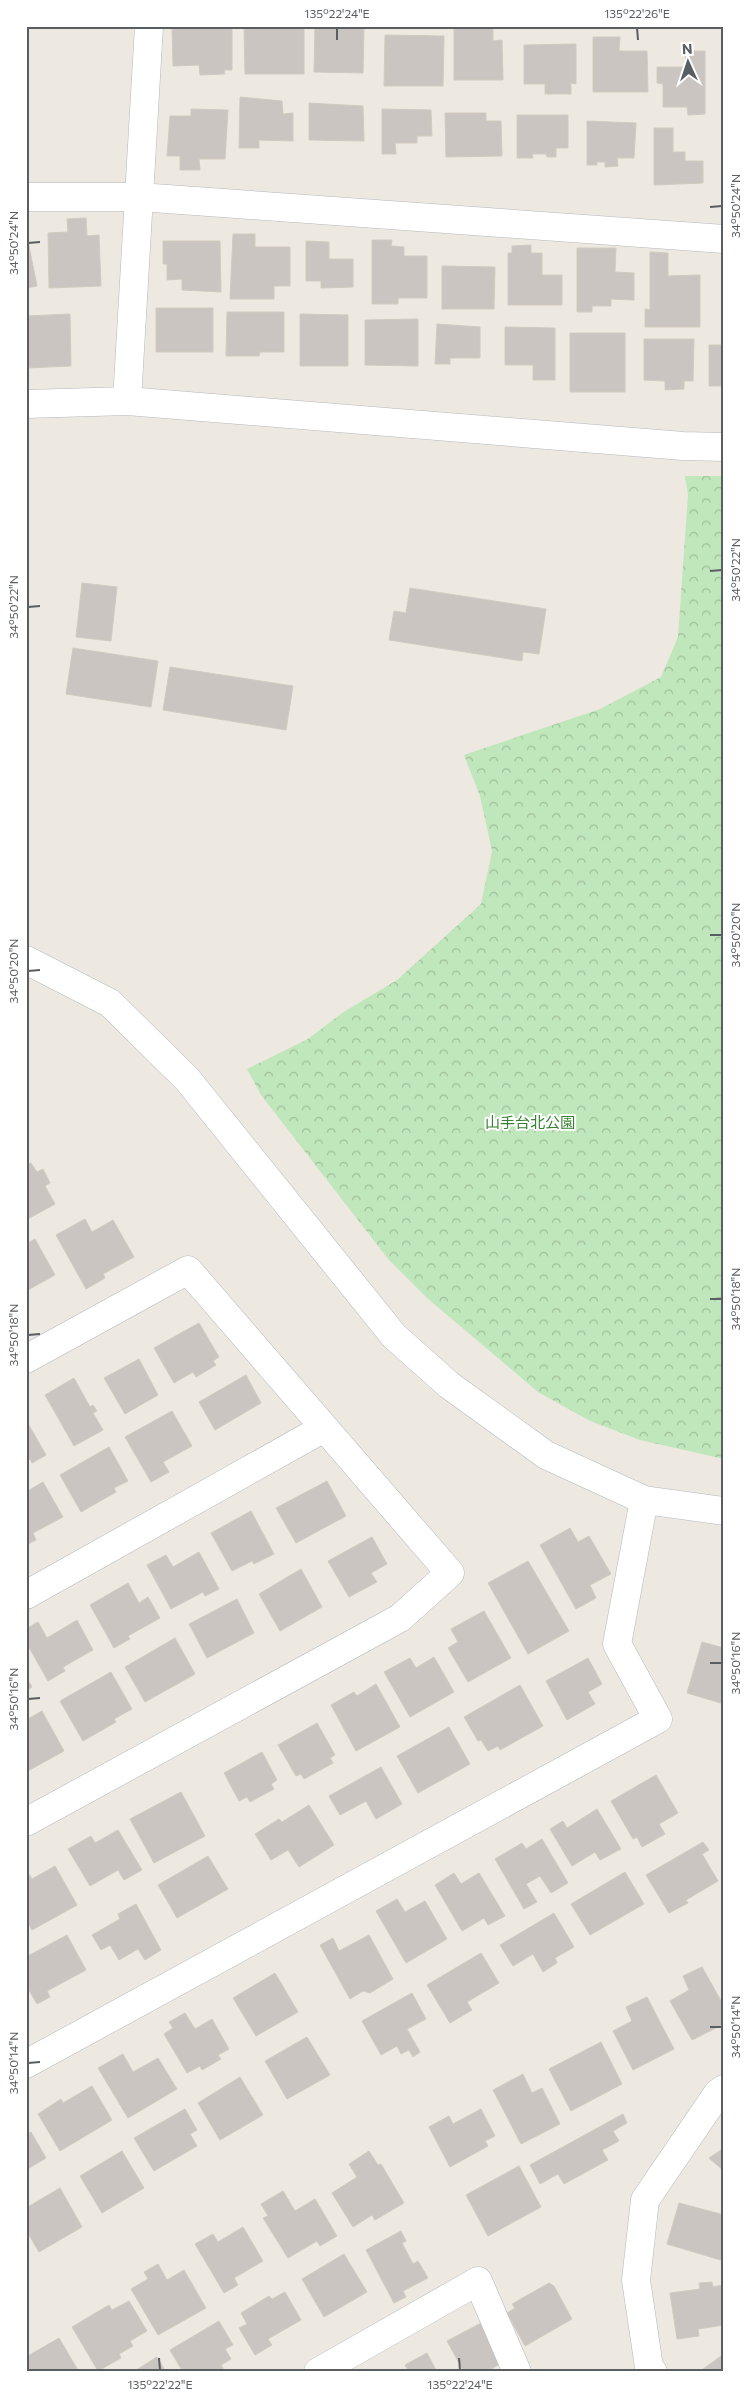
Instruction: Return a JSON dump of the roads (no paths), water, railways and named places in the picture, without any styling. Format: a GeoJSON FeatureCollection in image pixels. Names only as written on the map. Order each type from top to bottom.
{"type":"FeatureCollection","features":[{"type":"Feature","properties":{"kind":"street"},"geometry":{"type":"LineString","coordinates":[[127,401],[149,26]]}},
{"type":"Feature","properties":{"kind":"street"},"geometry":{"type":"LineString","coordinates":[[26,197],[139,197],[724,239]]}},
{"type":"Feature","properties":{"kind":"street"},"geometry":{"type":"LineString","coordinates":[[26,404],[127,401],[673,446],[724,447]]}},
{"type":"Feature","properties":{"kind":"street"},"geometry":{"type":"LineString","coordinates":[[26,960],[110,1003],[187,1079],[394,1336],[449,1385],[546,1455],[644,1500],[724,1511]]}},
{"type":"Feature","properties":{"kind":"street"},"geometry":{"type":"LineString","coordinates":[[26,1359],[188,1270],[450,1573],[400,1618],[26,1822]]}},
{"type":"Feature","properties":{"kind":"street"},"geometry":{"type":"LineString","coordinates":[[26,1595],[324,1428]]}},
{"type":"Feature","properties":{"kind":"street"},"geometry":{"type":"LineString","coordinates":[[26,2064],[658,1720],[618,1644],[644,1500]]}},
{"type":"Feature","properties":{"kind":"street"},"geometry":{"type":"LineString","coordinates":[[647,2370],[636,2280],[645,2200],[718,2093],[724,2089]]}},
{"type":"Feature","properties":{"kind":"street"},"geometry":{"type":"LineString","coordinates":[[318,2372],[478,2281],[517,2372]]}},
{"type":"Feature","properties":{"kind":"park label","name":"山手台北公園"},"geometry":{"type":"Point","coordinates":[530,1123]}}]}
